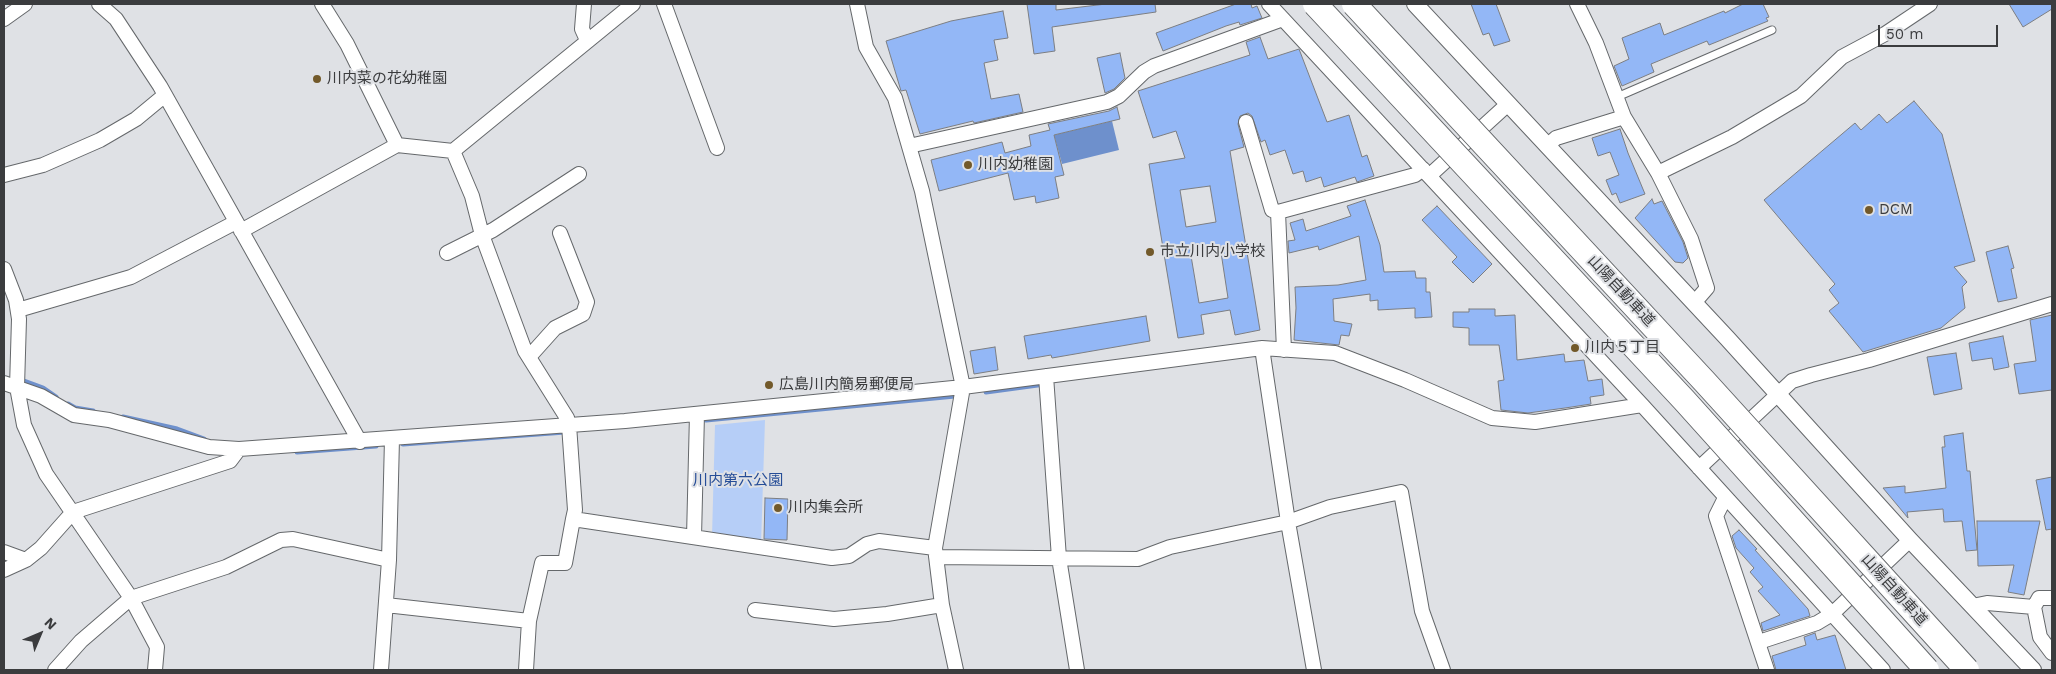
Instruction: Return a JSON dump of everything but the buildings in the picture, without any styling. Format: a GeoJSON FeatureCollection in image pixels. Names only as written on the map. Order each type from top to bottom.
{"type":"FeatureCollection","features":[{"type":"Feature","properties":{"kind":"highway","name":"山陽自動車道"},"geometry":{"type":"LineString","coordinates":[[1315,4],[1684,400],[1927,670]]}},
{"type":"Feature","properties":{"kind":"highway","name":"山陽自動車道"},"geometry":{"type":"LineString","coordinates":[[1354,4],[1705,382],[1967,670]]}},
{"type":"Feature","properties":{"kind":"street"},"geometry":{"type":"LineString","coordinates":[[4,19],[25,4]]}},
{"type":"Feature","properties":{"kind":"street"},"geometry":{"type":"LineString","coordinates":[[100,4],[116,19],[165,95],[360,442]]}},
{"type":"Feature","properties":{"kind":"street"},"geometry":{"type":"LineString","coordinates":[[322,4],[347,44],[396,145]]}},
{"type":"Feature","properties":{"kind":"street"},"geometry":{"type":"LineString","coordinates":[[584,4],[582,29],[587,40]]}},
{"type":"Feature","properties":{"kind":"street"},"geometry":{"type":"LineString","coordinates":[[18,310],[131,277],[238,226],[396,145],[453,151],[633,4]]}},
{"type":"Feature","properties":{"kind":"street"},"geometry":{"type":"LineString","coordinates":[[664,4],[717,148]]}},
{"type":"Feature","properties":{"kind":"street"},"geometry":{"type":"LineString","coordinates":[[857,4],[866,47],[895,98],[922,191],[963,387],[935,552],[942,605],[956,670]]}},
{"type":"Feature","properties":{"kind":"street"},"geometry":{"type":"LineString","coordinates":[[1269,4],[1642,405],[1884,670]]}},
{"type":"Feature","properties":{"kind":"street"},"geometry":{"type":"LineString","coordinates":[[1416,4],[1778,394],[1910,540],[2033,670]]}},
{"type":"Feature","properties":{"kind":"street"},"geometry":{"type":"LineString","coordinates":[[1577,4],[1596,42],[1624,117],[1658,173],[1691,239],[1706,288],[1694,303]]}},
{"type":"Feature","properties":{"kind":"street"},"geometry":{"type":"LineString","coordinates":[[1658,173],[1732,137],[1801,96],[1842,57],[1886,34],[1930,4]]}},
{"type":"Feature","properties":{"kind":"street"},"geometry":{"type":"LineString","coordinates":[[909,146],[1107,102],[1119,96],[1144,72],[1154,66],[1283,19]]}},
{"type":"Feature","properties":{"kind":"street"},"geometry":{"type":"LineString","coordinates":[[4,176],[42,165],[100,140],[136,119],[165,95]]}},
{"type":"Feature","properties":{"kind":"street"},"geometry":{"type":"LineString","coordinates":[[1246,122],[1272,210],[1278,212],[1426,172],[1508,104]]}},
{"type":"Feature","properties":{"kind":"street"},"geometry":{"type":"LineString","coordinates":[[1547,146],[1556,138],[1624,117]]}},
{"type":"Feature","properties":{"kind":"street"},"geometry":{"type":"LineString","coordinates":[[453,151],[472,196],[482,235],[529,357],[567,418],[569,425],[575,510],[565,563],[542,563],[529,621],[526,670]]}},
{"type":"Feature","properties":{"kind":"street"},"geometry":{"type":"LineString","coordinates":[[447,253],[493,230],[579,174]]}},
{"type":"Feature","properties":{"kind":"street"},"geometry":{"type":"LineString","coordinates":[[1278,212],[1284,350]]}},
{"type":"Feature","properties":{"kind":"street"},"geometry":{"type":"LineString","coordinates":[[529,357],[555,328],[584,314],[587,302],[560,233]]}},
{"type":"Feature","properties":{"kind":"street"},"geometry":{"type":"LineString","coordinates":[[4,268],[16,300],[19,319],[10,385],[24,425],[46,474],[132,598],[157,647],[157,666],[155,670]]}},
{"type":"Feature","properties":{"kind":"street"},"geometry":{"type":"LineString","coordinates":[[1699,468],[1792,381],[1869,360],[2052,304]]}},
{"type":"Feature","properties":{"kind":"street"},"geometry":{"type":"LineString","coordinates":[[10,385],[42,396],[74,415],[109,420],[209,447],[239,449],[292,444],[360,442],[697,414],[963,387],[1262,348],[1336,353],[1405,380],[1492,418],[1534,422],[1642,405]]}},
{"type":"Feature","properties":{"kind":"street"},"geometry":{"type":"LineString","coordinates":[[1262,348],[1288,522],[1314,670]]}},
{"type":"Feature","properties":{"kind":"street"},"geometry":{"type":"LineString","coordinates":[[1046,376],[1059,558],[1077,670]]}},
{"type":"Feature","properties":{"kind":"street"},"geometry":{"type":"LineString","coordinates":[[694,537],[697,414]]}},
{"type":"Feature","properties":{"kind":"street"},"geometry":{"type":"LineString","coordinates":[[381,670],[389,560],[392,439]]}},
{"type":"Feature","properties":{"kind":"street"},"geometry":{"type":"LineString","coordinates":[[4,570],[26,560],[41,548],[73,512],[230,461],[239,449]]}},
{"type":"Feature","properties":{"kind":"street"},"geometry":{"type":"LineString","coordinates":[[573,519],[832,558],[848,556],[867,544],[879,541],[935,552],[1059,558],[1138,559],[1170,547],[1288,522],[1330,507],[1401,492],[1422,610],[1443,670]]}},
{"type":"Feature","properties":{"kind":"street"},"geometry":{"type":"LineString","coordinates":[[1726,498],[1716,516],[1767,670]]}},
{"type":"Feature","properties":{"kind":"street"},"geometry":{"type":"LineString","coordinates":[[55,670],[81,641],[132,598],[226,567],[281,540],[293,539],[389,560]]}},
{"type":"Feature","properties":{"kind":"street"},"geometry":{"type":"LineString","coordinates":[[1758,642],[1817,624],[1832,614],[1910,540]]}},
{"type":"Feature","properties":{"kind":"street"},"geometry":{"type":"LineString","coordinates":[[4,552],[26,560]]}},
{"type":"Feature","properties":{"kind":"street"},"geometry":{"type":"LineString","coordinates":[[2052,598],[2038,598],[2034,606],[2040,638],[2052,653]]}},
{"type":"Feature","properties":{"kind":"street"},"geometry":{"type":"LineString","coordinates":[[1972,606],[1987,602],[2034,606]]}},
{"type":"Feature","properties":{"kind":"street"},"geometry":{"type":"LineString","coordinates":[[386,605],[529,621]]}},
{"type":"Feature","properties":{"kind":"street"},"geometry":{"type":"LineString","coordinates":[[755,610],[834,619],[887,614],[942,605]]}},
{"type":"Feature","properties":{"kind":"lane"},"geometry":{"type":"LineString","coordinates":[[1617,97],[1772,30]]}},
{"type":"Feature","properties":{"kind":"green space","name":"川内第六公園"},"geometry":{"type":"Polygon","coordinates":[[[765,420],[761,544],[712,537],[715,425],[765,420]]]}},
{"type":"Feature","properties":{"kind":"shaded area"},"geometry":{"type":"Polygon","coordinates":[[[1112,121],[1119,150],[1062,164],[1054,135],[1112,121]]]}},
{"type":"Feature","properties":{"kind":"waterway"},"geometry":{"type":"LineString","coordinates":[[24,381],[43,388],[56,397]]}},
{"type":"Feature","properties":{"kind":"waterway"},"geometry":{"type":"LineString","coordinates":[[986,392],[1045,384]]}},
{"type":"Feature","properties":{"kind":"waterway"},"geometry":{"type":"LineString","coordinates":[[706,420],[955,396]]}},
{"type":"Feature","properties":{"kind":"waterway"},"geometry":{"type":"LineString","coordinates":[[68,404],[75,408],[93,411]]}},
{"type":"Feature","properties":{"kind":"waterway"},"geometry":{"type":"LineString","coordinates":[[123,417],[177,429],[204,439]]}},
{"type":"Feature","properties":{"kind":"waterway"},"geometry":{"type":"LineString","coordinates":[[403,444],[565,432]]}},
{"type":"Feature","properties":{"kind":"waterway"},"geometry":{"type":"LineString","coordinates":[[297,452],[376,446]]}},
{"type":"Feature","properties":{"kind":"place","name":"川内菜の花幼稚園"},"geometry":{"type":"Point","coordinates":[317,79]}},
{"type":"Feature","properties":{"kind":"place","name":"川内幼稚園"},"geometry":{"type":"Point","coordinates":[968,165]}},
{"type":"Feature","properties":{"kind":"place","name":"DCM"},"geometry":{"type":"Point","coordinates":[1869,210]}},
{"type":"Feature","properties":{"kind":"place","name":"市立川内小学校"},"geometry":{"type":"Point","coordinates":[1150,252]}},
{"type":"Feature","properties":{"kind":"place","name":"川内５丁目"},"geometry":{"type":"Point","coordinates":[1575,348]}},
{"type":"Feature","properties":{"kind":"place","name":"広島川内簡易郵便局"},"geometry":{"type":"Point","coordinates":[769,385]}},
{"type":"Feature","properties":{"kind":"place","name":"川内集会所"},"geometry":{"type":"Point","coordinates":[778,508]}}]}
